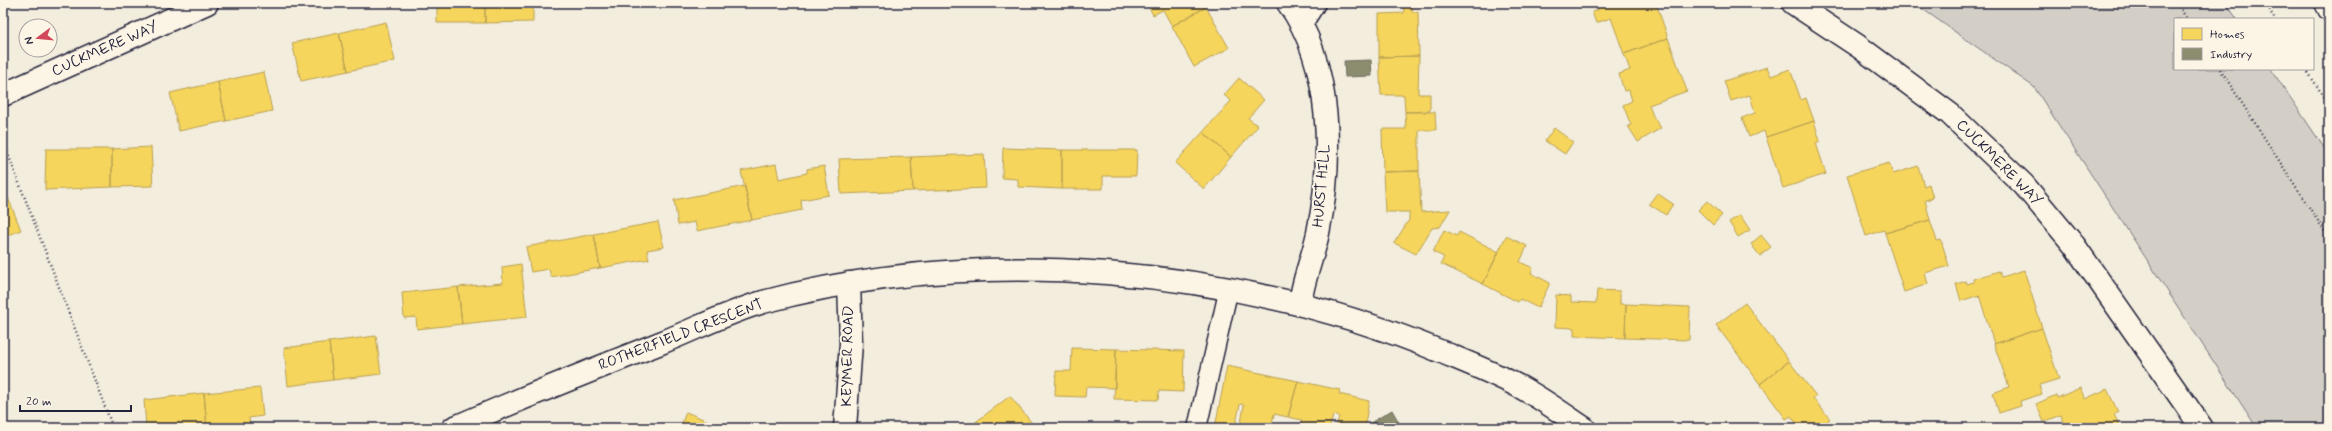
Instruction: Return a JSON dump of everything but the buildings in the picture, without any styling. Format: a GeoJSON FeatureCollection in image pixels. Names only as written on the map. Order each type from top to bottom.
{"type":"FeatureCollection","features":[{"type":"Feature","properties":{"kind":"street","name":"CUCKMERE WAY"},"geometry":{"type":"LineString","coordinates":[[3,95],[207,3]]}},
{"type":"Feature","properties":{"kind":"street","name":"HURST HILL"},"geometry":{"type":"LineString","coordinates":[[1288,3],[1302,22],[1323,89],[1327,158],[1318,233],[1302,287],[1300,304]]}},
{"type":"Feature","properties":{"kind":"street"},"geometry":{"type":"LineString","coordinates":[[1302,22],[1314,3]]}},
{"type":"Feature","properties":{"kind":"street","name":"CUCKMERE WAY"},"geometry":{"type":"LineString","coordinates":[[1793,3],[1858,46],[1950,114],[2024,184],[2074,245],[2202,428]]}},
{"type":"Feature","properties":{"kind":"street"},"geometry":{"type":"LineString","coordinates":[[2326,3],[2329,9]]}},
{"type":"Feature","properties":{"kind":"street","name":"ROTHERFIELD CRESCENT"},"geometry":{"type":"LineString","coordinates":[[452,428],[548,387],[760,303],[849,283],[953,272],[1061,271],[1147,276],[1230,288],[1300,304],[1396,333],[1472,364],[1528,392],[1572,424]]}},
{"type":"Feature","properties":{"kind":"street","name":"KEYMER ROAD"},"geometry":{"type":"LineString","coordinates":[[845,428],[851,343],[849,283]]}},
{"type":"Feature","properties":{"kind":"lane"},"geometry":{"type":"LineString","coordinates":[[1197,428],[1230,288]]}},
{"type":"Feature","properties":{"kind":"path"},"geometry":{"type":"LineString","coordinates":[[2177,3],[2186,18]]}},
{"type":"Feature","properties":{"kind":"path"},"geometry":{"type":"LineString","coordinates":[[2265,3],[2274,18]]}},
{"type":"Feature","properties":{"kind":"path"},"geometry":{"type":"LineString","coordinates":[[2221,70],[2329,238]]}},
{"type":"Feature","properties":{"kind":"path"},"geometry":{"type":"LineString","coordinates":[[2307,70],[2329,104]]}},
{"type":"Feature","properties":{"kind":"path"},"geometry":{"type":"LineString","coordinates":[[3,141],[113,428]]}},
{"type":"Feature","properties":{"kind":"shaded area"},"geometry":{"type":"Polygon","coordinates":[[[1914,3],[2226,3],[2236,18],[2174,18],[2174,70],[2272,70],[2329,155],[2329,428],[2257,428],[2034,87],[1914,3]]]}}]}
